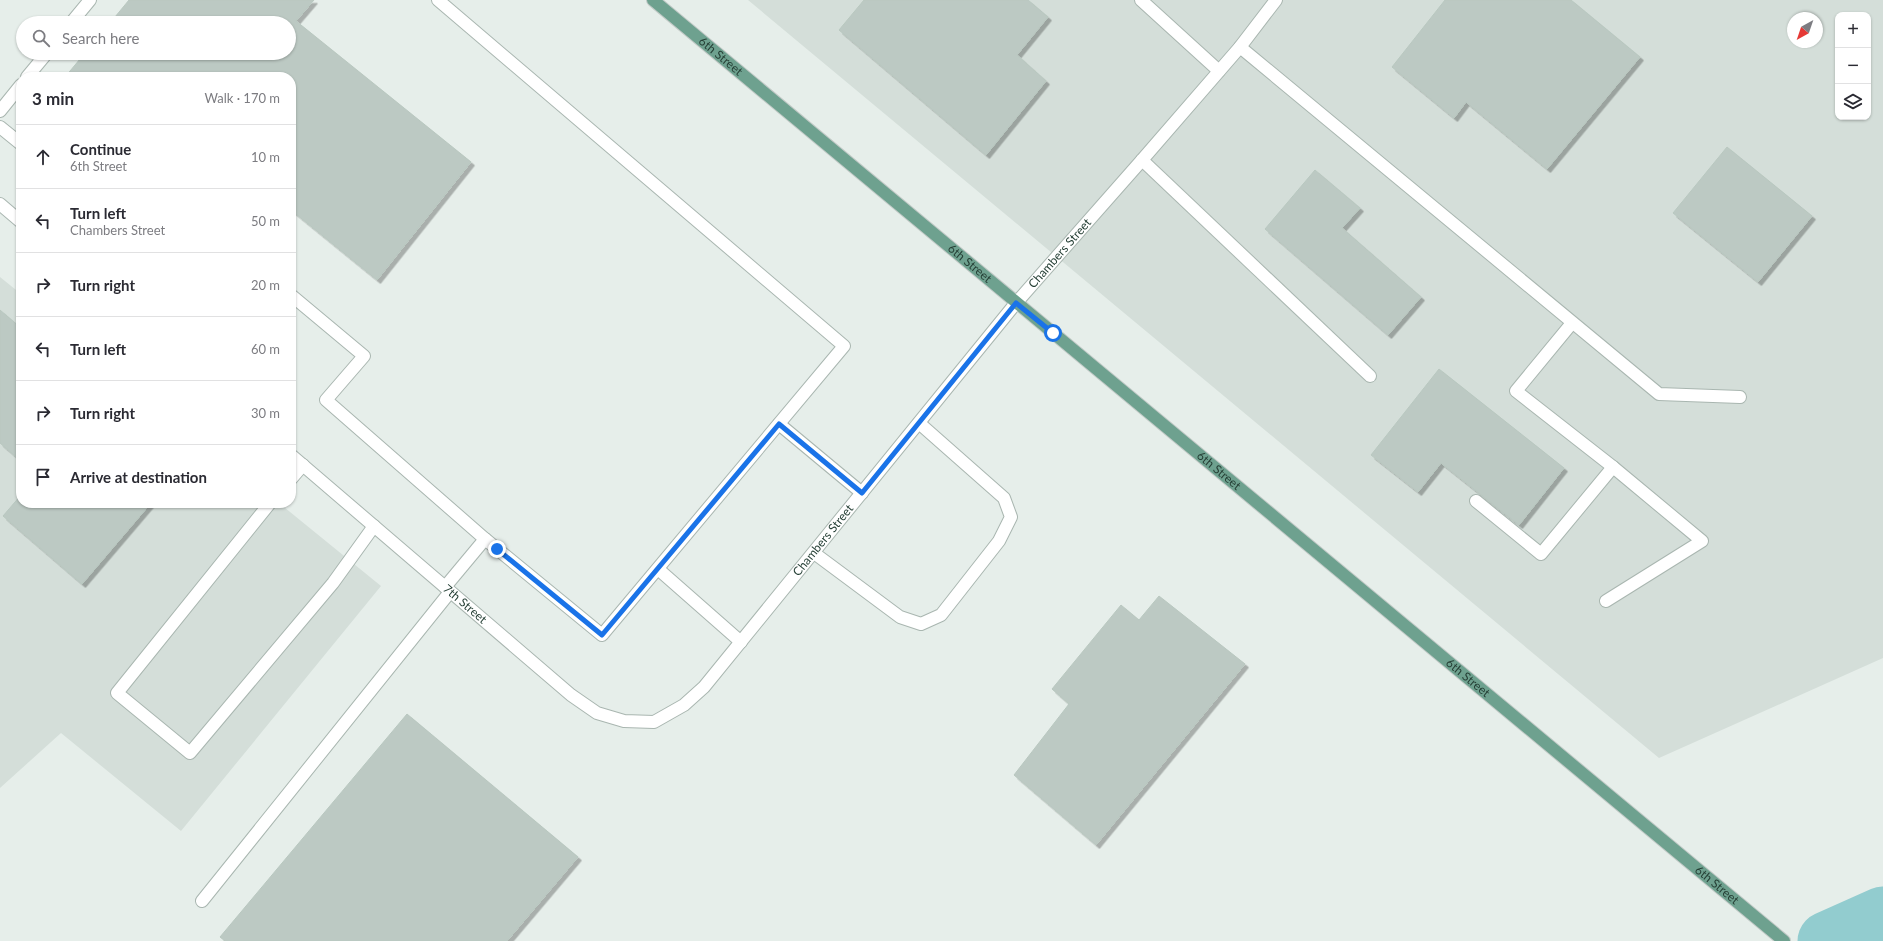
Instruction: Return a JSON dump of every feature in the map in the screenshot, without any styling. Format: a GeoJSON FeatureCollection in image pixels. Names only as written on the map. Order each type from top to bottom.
{"type":"FeatureCollection","features":[{"type":"Feature","properties":{"kind":"main road","name":"6th Street"},"geometry":{"type":"LineString","coordinates":[[653,0],[1784,941]]}},
{"type":"Feature","properties":{"kind":"street"},"geometry":{"type":"LineString","coordinates":[[77,16],[90,0]]}},
{"type":"Feature","properties":{"kind":"street"},"geometry":{"type":"LineString","coordinates":[[296,299],[364,356],[326,400],[485,539],[602,635],[844,346],[438,0]]}},
{"type":"Feature","properties":{"kind":"street"},"geometry":{"type":"LineString","coordinates":[[1141,0],[1219,71]]}},
{"type":"Feature","properties":{"kind":"street","name":"Chambers Street"},"geometry":{"type":"LineString","coordinates":[[654,722],[684,705],[704,687],[1016,303],[1240,47],[1276,0]]}},
{"type":"Feature","properties":{"kind":"street"},"geometry":{"type":"LineString","coordinates":[[1240,47],[1659,394],[1740,397]]}},
{"type":"Feature","properties":{"kind":"street"},"geometry":{"type":"LineString","coordinates":[[31,72],[41,60]]}},
{"type":"Feature","properties":{"kind":"street"},"geometry":{"type":"LineString","coordinates":[[0,111],[16,91]]}},
{"type":"Feature","properties":{"kind":"street"},"geometry":{"type":"LineString","coordinates":[[0,127],[16,140]]}},
{"type":"Feature","properties":{"kind":"street"},"geometry":{"type":"LineString","coordinates":[[1142,160],[1370,376]]}},
{"type":"Feature","properties":{"kind":"street"},"geometry":{"type":"LineString","coordinates":[[0,204],[16,218]]}},
{"type":"Feature","properties":{"kind":"street"},"geometry":{"type":"LineString","coordinates":[[1572,323],[1516,391],[1613,467],[1702,541],[1606,601]]}},
{"type":"Feature","properties":{"kind":"street"},"geometry":{"type":"LineString","coordinates":[[814,553],[900,617],[921,624],[941,615],[999,541],[1011,517],[1004,498],[919,423]]}},
{"type":"Feature","properties":{"kind":"street"},"geometry":{"type":"LineString","coordinates":[[779,424],[862,493]]}},
{"type":"Feature","properties":{"kind":"street","name":"7th Street"},"geometry":{"type":"LineString","coordinates":[[296,459],[571,695],[597,713],[624,721],[654,722]]}},
{"type":"Feature","properties":{"kind":"street"},"geometry":{"type":"LineString","coordinates":[[296,473],[303,465]]}},
{"type":"Feature","properties":{"kind":"street"},"geometry":{"type":"LineString","coordinates":[[1476,501],[1541,554],[1613,467]]}},
{"type":"Feature","properties":{"kind":"street"},"geometry":{"type":"LineString","coordinates":[[266,508],[117,693],[190,753],[333,582],[374,526]]}},
{"type":"Feature","properties":{"kind":"street"},"geometry":{"type":"LineString","coordinates":[[202,901],[447,590],[485,539]]}},
{"type":"Feature","properties":{"kind":"street"},"geometry":{"type":"LineString","coordinates":[[658,569],[741,642]]}},
{"type":"Feature","properties":{"kind":"shaded area"},"geometry":{"type":"Polygon","coordinates":[[[748,0],[1883,0],[1883,658],[1659,758],[748,0]]]}},
{"type":"Feature","properties":{"kind":"shaded area"},"geometry":{"type":"Polygon","coordinates":[[[0,277],[16,290],[16,508],[285,508],[381,586],[181,831],[61,733],[0,788],[0,277]]]}},
{"type":"Feature","properties":{"kind":"building"},"geometry":{"type":"Polygon","coordinates":[[[129,0],[314,0],[296,21],[296,16],[116,16],[129,0]]]}},
{"type":"Feature","properties":{"kind":"building"},"geometry":{"type":"Polygon","coordinates":[[[864,0],[1028,0],[1048,17],[1017,55],[1046,81],[986,155],[839,30],[864,0]]]}},
{"type":"Feature","properties":{"kind":"building"},"geometry":{"type":"Polygon","coordinates":[[[1445,0],[1571,0],[1640,57],[1547,169],[1466,102],[1454,118],[1392,67],[1445,0]]]}},
{"type":"Feature","properties":{"kind":"building"},"geometry":{"type":"Polygon","coordinates":[[[296,21],[471,162],[377,280],[296,214],[296,72],[69,72],[79,60],[296,60],[296,21]]]}},
{"type":"Feature","properties":{"kind":"building"},"geometry":{"type":"Polygon","coordinates":[[[1727,147],[1812,216],[1758,282],[1673,213],[1727,147]]]}},
{"type":"Feature","properties":{"kind":"building"},"geometry":{"type":"Polygon","coordinates":[[[1315,170],[1360,208],[1342,228],[1421,297],[1388,335],[1265,229],[1315,170]]]}},
{"type":"Feature","properties":{"kind":"building"},"geometry":{"type":"Polygon","coordinates":[[[0,310],[16,324],[16,457],[0,443],[0,310]]]}},
{"type":"Feature","properties":{"kind":"building"},"geometry":{"type":"Polygon","coordinates":[[[1439,369],[1564,468],[1519,525],[1441,463],[1418,492],[1371,455],[1439,369]]]}},
{"type":"Feature","properties":{"kind":"building"},"geometry":{"type":"Polygon","coordinates":[[[16,501],[16,508],[147,508],[82,584],[3,516],[16,501]]]}},
{"type":"Feature","properties":{"kind":"building"},"geometry":{"type":"Polygon","coordinates":[[[1159,596],[1245,664],[1096,845],[1014,775],[1069,704],[1052,689],[1121,605],[1139,620],[1159,596]]]}},
{"type":"Feature","properties":{"kind":"building"},"geometry":{"type":"Polygon","coordinates":[[[407,714],[578,857],[507,941],[225,941],[220,937],[407,714]]]}},
{"type":"Feature","properties":{"kind":"waterway"},"geometry":{"type":"LineString","coordinates":[[1827,941],[1883,916]]}},
{"type":"Feature","properties":{"kind":"route"},"geometry":{"type":"LineString","coordinates":[[497,549],[602,635],[779,424],[862,493],[1016,303],[1053,333]]}}]}
